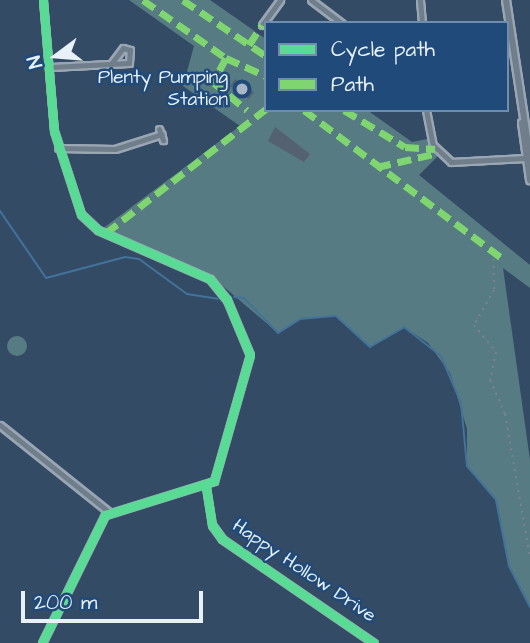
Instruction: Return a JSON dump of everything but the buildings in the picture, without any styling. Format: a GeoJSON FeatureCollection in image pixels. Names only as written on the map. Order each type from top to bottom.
{"type":"FeatureCollection","features":[{"type":"Feature","properties":{"kind":"street"},"geometry":{"type":"LineString","coordinates":[[42,643],[96,527],[109,512],[206,487],[224,461],[249,361],[246,337],[211,279],[88,223],[58,148],[43,0]]}},
{"type":"Feature","properties":{"kind":"street"},"geometry":{"type":"LineString","coordinates":[[264,21],[280,0]]}},
{"type":"Feature","properties":{"kind":"street"},"geometry":{"type":"LineString","coordinates":[[311,0],[339,21]]}},
{"type":"Feature","properties":{"kind":"street"},"geometry":{"type":"LineString","coordinates":[[420,0],[422,21]]}},
{"type":"Feature","properties":{"kind":"street"},"geometry":{"type":"LineString","coordinates":[[506,0],[526,110],[530,180]]}},
{"type":"Feature","properties":{"kind":"street"},"geometry":{"type":"LineString","coordinates":[[51,67],[111,64]]}},
{"type":"Feature","properties":{"kind":"street"},"geometry":{"type":"LineString","coordinates":[[426,112],[431,140],[446,159],[462,164],[527,155]]}},
{"type":"Feature","properties":{"kind":"street"},"geometry":{"type":"LineString","coordinates":[[58,148],[116,149],[161,134]]}},
{"type":"Feature","properties":{"kind":"street"},"geometry":{"type":"LineString","coordinates":[[0,425],[109,512]]}},
{"type":"Feature","properties":{"kind":"street","name":"Happy Hollow Drive"},"geometry":{"type":"LineString","coordinates":[[206,487],[212,525],[222,539],[374,643]]}},
{"type":"Feature","properties":{"kind":"path"},"geometry":{"type":"LineString","coordinates":[[493,252],[494,290],[474,325],[496,352],[490,380],[505,414],[530,557]]}},
{"type":"Feature","properties":{"kind":"green space"},"geometry":{"type":"Polygon","coordinates":[[[129,0],[210,0],[264,38],[264,112],[370,112],[412,142],[427,139],[437,157],[419,175],[530,265],[530,288],[503,268],[530,460],[530,607],[509,566],[496,500],[467,466],[467,429],[450,373],[428,343],[404,327],[370,347],[336,316],[300,319],[278,333],[211,276],[102,229],[240,126],[183,86],[194,46],[129,0]]]}},
{"type":"Feature","properties":{"kind":"green space"},"geometry":{"type":"Polygon","coordinates":[[[17,336],[24,339],[27,346],[24,353],[17,356],[10,353],[7,346],[10,339],[17,336]]]}},
{"type":"Feature","properties":{"kind":"waterway"},"geometry":{"type":"LineString","coordinates":[[0,211],[46,278],[125,257],[139,259],[187,294],[218,299]]}},
{"type":"Feature","properties":{"kind":"waterway"},"geometry":{"type":"LineString","coordinates":[[234,297],[244,298],[278,333],[300,319],[336,316],[370,347],[404,327],[441,356],[461,403],[467,466],[496,500],[509,566],[530,607]]}},
{"type":"Feature","properties":{"kind":"marked path"},"geometry":{"type":"LineString","coordinates":[[143,0],[226,58],[264,75]]}},
{"type":"Feature","properties":{"kind":"marked path"},"geometry":{"type":"LineString","coordinates":[[183,0],[264,55]]}},
{"type":"Feature","properties":{"kind":"marked path"},"geometry":{"type":"LineString","coordinates":[[249,45],[262,25]]}},
{"type":"Feature","properties":{"kind":"marked path"},"geometry":{"type":"LineString","coordinates":[[226,58],[213,82],[247,110]]}},
{"type":"Feature","properties":{"kind":"marked path"},"geometry":{"type":"LineString","coordinates":[[106,233],[264,111]]}},
{"type":"Feature","properties":{"kind":"marked path"},"geometry":{"type":"LineString","coordinates":[[307,112],[503,259]]}},
{"type":"Feature","properties":{"kind":"marked path"},"geometry":{"type":"LineString","coordinates":[[347,112],[405,147],[435,149]]}},
{"type":"Feature","properties":{"kind":"marked path"},"geometry":{"type":"LineString","coordinates":[[377,167],[438,153]]}},
{"type":"Feature","properties":{"kind":"cycle path"},"geometry":{"type":"LineString","coordinates":[[42,643],[105,515],[214,481],[250,355],[227,300],[210,279],[98,230],[81,214],[54,131],[43,0]]}},
{"type":"Feature","properties":{"kind":"cycle path"},"geometry":{"type":"LineString","coordinates":[[206,487],[212,525],[222,539],[374,643]]}},
{"type":"Feature","properties":{"kind":"place","name":"Plenty Pumping Station"},"geometry":{"type":"Point","coordinates":[242,89]}}]}
